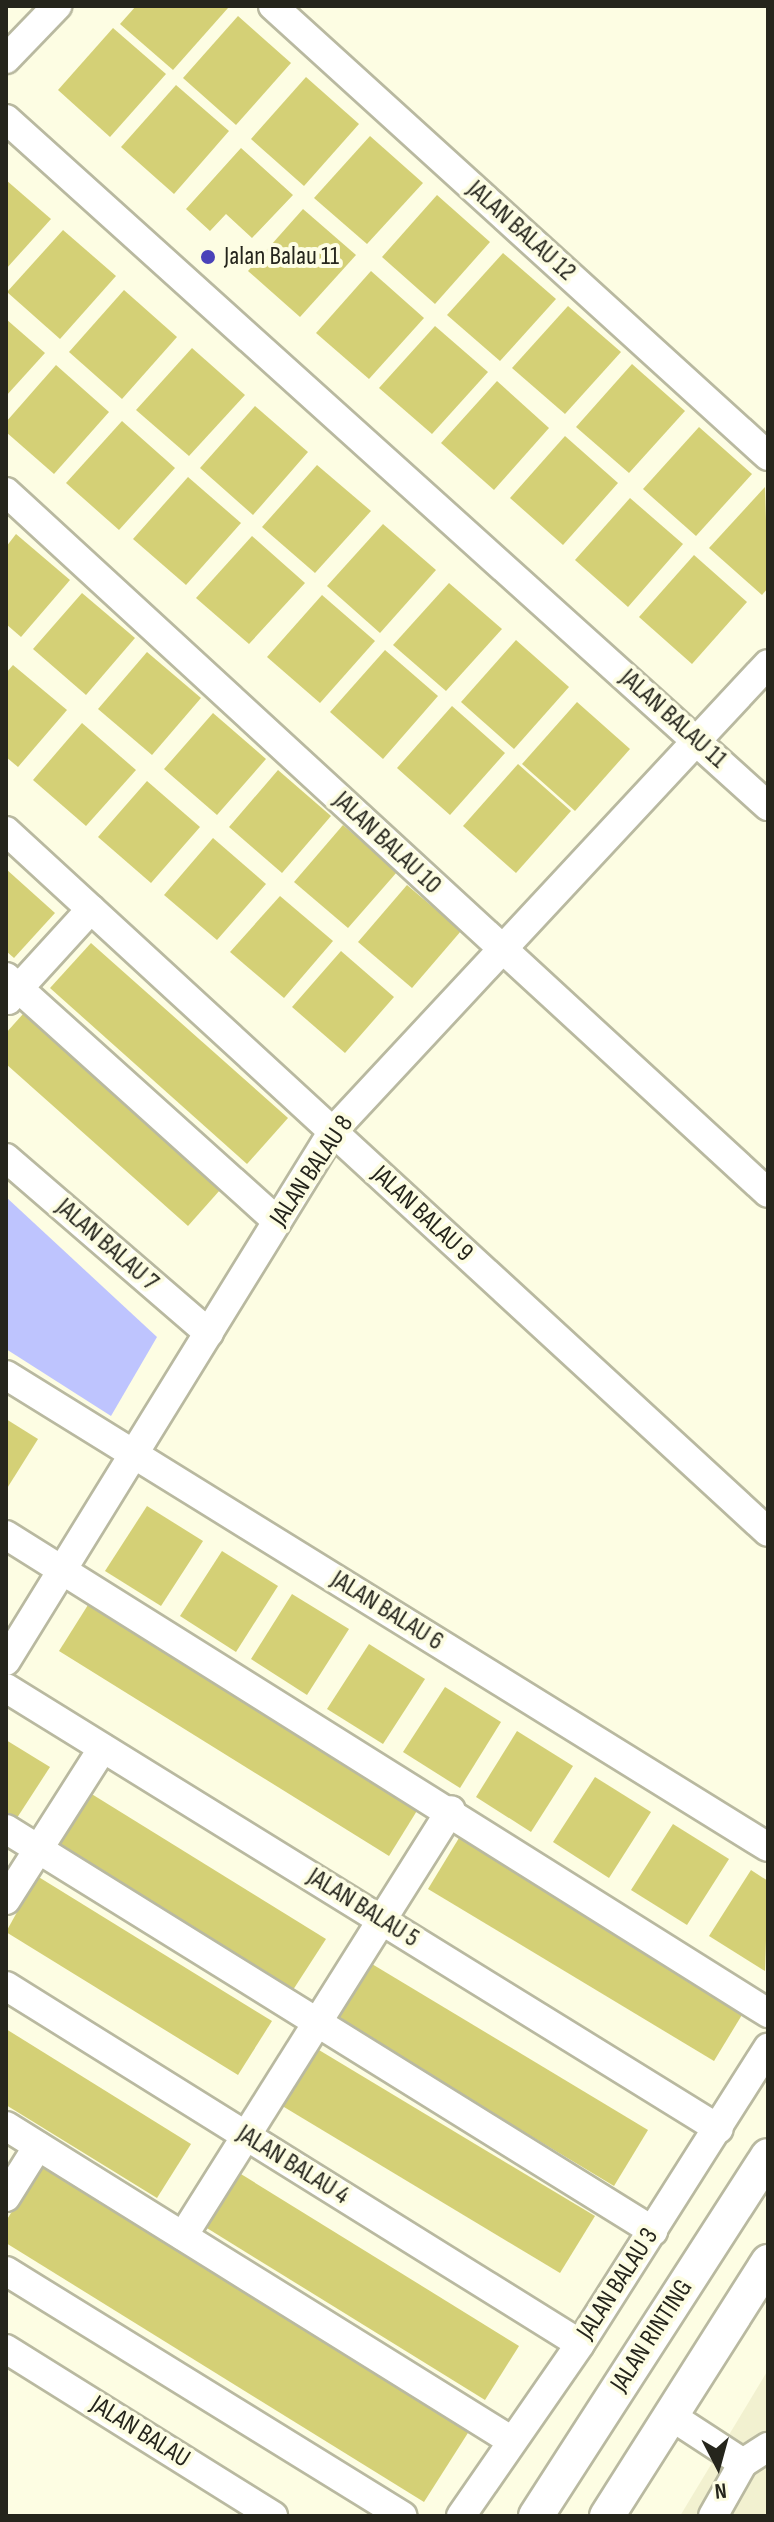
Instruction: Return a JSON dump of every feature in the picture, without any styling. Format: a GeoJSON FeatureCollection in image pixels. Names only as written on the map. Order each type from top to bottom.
{"type":"FeatureCollection","features":[{"type":"Feature","properties":{"kind":"main road","name":"JALAN RINTING"},"geometry":{"type":"LineString","coordinates":[[536,2516],[768,2156]]}},
{"type":"Feature","properties":{"kind":"main road"},"geometry":{"type":"LineString","coordinates":[[607,2516],[768,2262]]}},
{"type":"Feature","properties":{"kind":"street"},"geometry":{"type":"LineString","coordinates":[[6,59],[57,6]]}},
{"type":"Feature","properties":{"kind":"street","name":"JALAN BALAU 12"},"geometry":{"type":"LineString","coordinates":[[273,6],[768,456]]}},
{"type":"Feature","properties":{"kind":"street","name":"JALAN BALAU 11"},"geometry":{"type":"LineString","coordinates":[[6,119],[768,806]]}},
{"type":"Feature","properties":{"kind":"street","name":"JALAN BALAU 10"},"geometry":{"type":"LineString","coordinates":[[6,492],[768,1193]]}},
{"type":"Feature","properties":{"kind":"street"},"geometry":{"type":"LineString","coordinates":[[699,743],[768,664]]}},
{"type":"Feature","properties":{"kind":"street","name":"JALAN BALAU 8"},"geometry":{"type":"LineString","coordinates":[[6,1661],[333,1131],[699,743]]}},
{"type":"Feature","properties":{"kind":"street","name":"JALAN BALAU 9"},"geometry":{"type":"LineString","coordinates":[[6,831],[768,1532]]}},
{"type":"Feature","properties":{"kind":"street"},"geometry":{"type":"LineString","coordinates":[[91,909],[10,989],[277,1221]]}},
{"type":"Feature","properties":{"kind":"street","name":"JALAN BALAU 7"},"geometry":{"type":"LineString","coordinates":[[6,1158],[209,1333]]}},
{"type":"Feature","properties":{"kind":"street","name":"JALAN BALAU 6"},"geometry":{"type":"LineString","coordinates":[[6,1375],[768,1847]]}},
{"type":"Feature","properties":{"kind":"street"},"geometry":{"type":"LineString","coordinates":[[6,1535],[451,1810],[768,2013]]}},
{"type":"Feature","properties":{"kind":"street","name":"JALAN BALAU 5"},"geometry":{"type":"LineString","coordinates":[[6,1688],[719,2129]]}},
{"type":"Feature","properties":{"kind":"street"},"geometry":{"type":"LineString","coordinates":[[6,1900],[103,1748]]}},
{"type":"Feature","properties":{"kind":"street"},"geometry":{"type":"LineString","coordinates":[[183,2236],[451,1810]]}},
{"type":"Feature","properties":{"kind":"street"},"geometry":{"type":"LineString","coordinates":[[6,1829],[653,2231]]}},
{"type":"Feature","properties":{"kind":"street","name":"JALAN BALAU 4"},"geometry":{"type":"LineString","coordinates":[[6,1986],[580,2344]]}},
{"type":"Feature","properties":{"kind":"street","name":"JALAN BALAU 3"},"geometry":{"type":"LineString","coordinates":[[461,2516],[580,2344],[768,2048]]}},
{"type":"Feature","properties":{"kind":"street"},"geometry":{"type":"LineString","coordinates":[[6,2126],[512,2441]]}},
{"type":"Feature","properties":{"kind":"street"},"geometry":{"type":"LineString","coordinates":[[6,2197],[38,2146]]}},
{"type":"Feature","properties":{"kind":"street"},"geometry":{"type":"LineString","coordinates":[[6,2271],[402,2516]]}},
{"type":"Feature","properties":{"kind":"street","name":"JALAN BALAU"},"geometry":{"type":"LineString","coordinates":[[6,2349],[273,2516]]}},
{"type":"Feature","properties":{"kind":"street"},"geometry":{"type":"LineString","coordinates":[[671,2416],[743,2463]]}},
{"type":"Feature","properties":{"kind":"street"},"geometry":{"type":"LineString","coordinates":[[713,2516],[743,2463],[768,2447]]}},
{"type":"Feature","properties":{"kind":"shaded area"},"geometry":{"type":"Polygon","coordinates":[[[6,1197],[157,1337],[111,1416],[6,1349],[6,1197]]]}},
{"type":"Feature","properties":{"kind":"shaded area"},"geometry":{"type":"Polygon","coordinates":[[[768,2370],[768,2516],[680,2516],[768,2370]]]}},
{"type":"Feature","properties":{"kind":"building"},"geometry":{"type":"Polygon","coordinates":[[[136,6],[228,8],[173,70],[120,24],[136,6]]]}},
{"type":"Feature","properties":{"kind":"building"},"geometry":{"type":"Polygon","coordinates":[[[238,16],[291,63],[236,125],[183,78],[238,16]]]}},
{"type":"Feature","properties":{"kind":"building"},"geometry":{"type":"Polygon","coordinates":[[[113,28],[166,74],[110,137],[58,90],[113,28]]]}},
{"type":"Feature","properties":{"kind":"building"},"geometry":{"type":"Polygon","coordinates":[[[306,77],[359,124],[304,186],[251,139],[306,77]]]}},
{"type":"Feature","properties":{"kind":"building"},"geometry":{"type":"Polygon","coordinates":[[[176,85],[229,131],[174,194],[121,147],[176,85]]]}},
{"type":"Feature","properties":{"kind":"building"},"geometry":{"type":"Polygon","coordinates":[[[370,136],[423,183],[367,244],[314,198],[370,136]]]}},
{"type":"Feature","properties":{"kind":"building"},"geometry":{"type":"Polygon","coordinates":[[[241,148],[293,195],[252,238],[226,214],[210,231],[186,209],[241,148]]]}},
{"type":"Feature","properties":{"kind":"building"},"geometry":{"type":"Polygon","coordinates":[[[6,180],[51,219],[6,269],[6,180]]]}},
{"type":"Feature","properties":{"kind":"building"},"geometry":{"type":"Polygon","coordinates":[[[437,195],[490,242],[435,304],[382,257],[437,195]]]}},
{"type":"Feature","properties":{"kind":"building"},"geometry":{"type":"Polygon","coordinates":[[[303,209],[356,255],[300,317],[248,271],[303,209]]]}},
{"type":"Feature","properties":{"kind":"building"},"geometry":{"type":"Polygon","coordinates":[[[63,230],[116,276],[60,339],[7,292],[63,230]]]}},
{"type":"Feature","properties":{"kind":"building"},"geometry":{"type":"Polygon","coordinates":[[[503,253],[556,299],[500,361],[447,315],[503,253]]]}},
{"type":"Feature","properties":{"kind":"building"},"geometry":{"type":"Polygon","coordinates":[[[371,271],[424,318],[369,379],[316,333],[371,271]]]}},
{"type":"Feature","properties":{"kind":"building"},"geometry":{"type":"Polygon","coordinates":[[[124,290],[177,337],[122,399],[69,352],[124,290]]]}},
{"type":"Feature","properties":{"kind":"building"},"geometry":{"type":"Polygon","coordinates":[[[568,306],[621,352],[565,414],[512,368],[568,306]]]}},
{"type":"Feature","properties":{"kind":"building"},"geometry":{"type":"Polygon","coordinates":[[[6,319],[45,353],[6,396],[6,319]]]}},
{"type":"Feature","properties":{"kind":"building"},"geometry":{"type":"Polygon","coordinates":[[[435,326],[488,372],[432,434],[379,388],[435,326]]]}},
{"type":"Feature","properties":{"kind":"building"},"geometry":{"type":"Polygon","coordinates":[[[192,348],[245,395],[189,456],[136,410],[192,348]]]}},
{"type":"Feature","properties":{"kind":"building"},"geometry":{"type":"Polygon","coordinates":[[[632,364],[685,411],[629,473],[576,427],[632,364]]]}},
{"type":"Feature","properties":{"kind":"building"},"geometry":{"type":"Polygon","coordinates":[[[56,365],[109,412],[54,474],[6,432],[6,422],[56,365]]]}},
{"type":"Feature","properties":{"kind":"building"},"geometry":{"type":"Polygon","coordinates":[[[497,381],[549,428],[494,490],[441,443],[497,381]]]}},
{"type":"Feature","properties":{"kind":"building"},"geometry":{"type":"Polygon","coordinates":[[[255,406],[308,452],[253,515],[200,468],[255,406]]]}},
{"type":"Feature","properties":{"kind":"building"},"geometry":{"type":"Polygon","coordinates":[[[122,421],[175,468],[119,530],[66,483],[122,421]]]}},
{"type":"Feature","properties":{"kind":"building"},"geometry":{"type":"Polygon","coordinates":[[[699,427],[752,474],[696,536],[643,489],[699,427]]]}},
{"type":"Feature","properties":{"kind":"building"},"geometry":{"type":"Polygon","coordinates":[[[565,436],[618,483],[563,545],[510,498],[565,436]]]}},
{"type":"Feature","properties":{"kind":"building"},"geometry":{"type":"Polygon","coordinates":[[[317,465],[371,511],[315,573],[262,527],[317,465]]]}},
{"type":"Feature","properties":{"kind":"building"},"geometry":{"type":"Polygon","coordinates":[[[188,477],[241,523],[186,585],[133,539],[188,477]]]}},
{"type":"Feature","properties":{"kind":"building"},"geometry":{"type":"Polygon","coordinates":[[[765,487],[768,588],[762,595],[709,548],[765,487]]]}},
{"type":"Feature","properties":{"kind":"building"},"geometry":{"type":"Polygon","coordinates":[[[630,498],[683,544],[628,607],[575,560],[630,498]]]}},
{"type":"Feature","properties":{"kind":"building"},"geometry":{"type":"Polygon","coordinates":[[[383,524],[436,570],[380,633],[327,586],[383,524]]]}},
{"type":"Feature","properties":{"kind":"building"},"geometry":{"type":"Polygon","coordinates":[[[16,534],[70,580],[21,637],[6,624],[6,547],[16,534]]]}},
{"type":"Feature","properties":{"kind":"building"},"geometry":{"type":"Polygon","coordinates":[[[252,536],[305,583],[249,644],[196,598],[252,536]]]}},
{"type":"Feature","properties":{"kind":"building"},"geometry":{"type":"Polygon","coordinates":[[[694,555],[747,602],[692,664],[639,617],[694,555]]]}},
{"type":"Feature","properties":{"kind":"building"},"geometry":{"type":"Polygon","coordinates":[[[449,583],[502,629],[446,691],[393,645],[449,583]]]}},
{"type":"Feature","properties":{"kind":"building"},"geometry":{"type":"Polygon","coordinates":[[[82,593],[135,638],[86,695],[33,649],[82,593]]]}},
{"type":"Feature","properties":{"kind":"building"},"geometry":{"type":"Polygon","coordinates":[[[322,595],[375,641],[320,703],[267,657],[322,595]]]}},
{"type":"Feature","properties":{"kind":"building"},"geometry":{"type":"Polygon","coordinates":[[[516,640],[569,687],[514,749],[461,702],[516,640]]]}},
{"type":"Feature","properties":{"kind":"building"},"geometry":{"type":"Polygon","coordinates":[[[385,650],[438,696],[383,759],[330,712],[385,650]]]}},
{"type":"Feature","properties":{"kind":"building"},"geometry":{"type":"Polygon","coordinates":[[[147,652],[201,698],[152,755],[98,709],[147,652]]]}},
{"type":"Feature","properties":{"kind":"building"},"geometry":{"type":"Polygon","coordinates":[[[13,665],[67,710],[18,767],[6,757],[6,673],[13,665]]]}},
{"type":"Feature","properties":{"kind":"building"},"geometry":{"type":"Polygon","coordinates":[[[577,702],[630,749],[575,811],[522,764],[577,702]]]}},
{"type":"Feature","properties":{"kind":"building"},"geometry":{"type":"Polygon","coordinates":[[[452,706],[505,753],[450,815],[397,768],[452,706]]]}},
{"type":"Feature","properties":{"kind":"building"},"geometry":{"type":"Polygon","coordinates":[[[213,713],[266,759],[217,815],[164,769],[213,713]]]}},
{"type":"Feature","properties":{"kind":"building"},"geometry":{"type":"Polygon","coordinates":[[[82,723],[136,770],[86,826],[33,780],[82,723]]]}},
{"type":"Feature","properties":{"kind":"building"},"geometry":{"type":"Polygon","coordinates":[[[518,764],[571,811],[516,873],[463,826],[518,764]]]}},
{"type":"Feature","properties":{"kind":"building"},"geometry":{"type":"Polygon","coordinates":[[[278,770],[331,816],[282,873],[229,827],[278,770]]]}},
{"type":"Feature","properties":{"kind":"building"},"geometry":{"type":"Polygon","coordinates":[[[147,781],[200,827],[151,883],[98,837],[147,781]]]}},
{"type":"Feature","properties":{"kind":"building"},"geometry":{"type":"Polygon","coordinates":[[[343,825],[397,872],[348,928],[294,882],[343,825]]]}},
{"type":"Feature","properties":{"kind":"building"},"geometry":{"type":"Polygon","coordinates":[[[213,838],[266,884],[217,940],[164,895],[213,838]]]}},
{"type":"Feature","properties":{"kind":"building"},"geometry":{"type":"Polygon","coordinates":[[[6,869],[55,913],[14,958],[6,951],[6,869]]]}},
{"type":"Feature","properties":{"kind":"building"},"geometry":{"type":"Polygon","coordinates":[[[407,885],[461,931],[412,988],[358,942],[407,885]]]}},
{"type":"Feature","properties":{"kind":"building"},"geometry":{"type":"Polygon","coordinates":[[[280,896],[333,941],[284,998],[230,952],[280,896]]]}},
{"type":"Feature","properties":{"kind":"building"},"geometry":{"type":"Polygon","coordinates":[[[91,943],[288,1118],[247,1164],[50,988],[91,943]]]}},
{"type":"Feature","properties":{"kind":"building"},"geometry":{"type":"Polygon","coordinates":[[[341,951],[394,997],[345,1053],[292,1007],[341,951]]]}},
{"type":"Feature","properties":{"kind":"building"},"geometry":{"type":"Polygon","coordinates":[[[31,1005],[228,1181],[188,1226],[6,1064],[6,1033],[31,1005]]]}},
{"type":"Feature","properties":{"kind":"building"},"geometry":{"type":"Polygon","coordinates":[[[6,1419],[38,1439],[6,1490],[6,1419]]]}},
{"type":"Feature","properties":{"kind":"building"},"geometry":{"type":"Polygon","coordinates":[[[147,1506],[203,1541],[161,1606],[105,1571],[147,1506]]]}},
{"type":"Feature","properties":{"kind":"building"},"geometry":{"type":"Polygon","coordinates":[[[222,1551],[278,1586],[236,1652],[180,1616],[222,1551]]]}},
{"type":"Feature","properties":{"kind":"building"},"geometry":{"type":"Polygon","coordinates":[[[292,1594],[349,1629],[307,1695],[251,1659],[292,1594]]]}},
{"type":"Feature","properties":{"kind":"building"},"geometry":{"type":"Polygon","coordinates":[[[93,1597],[423,1801],[389,1856],[59,1651],[93,1597]]]}},
{"type":"Feature","properties":{"kind":"building"},"geometry":{"type":"Polygon","coordinates":[[[369,1644],[425,1679],[383,1744],[327,1709],[369,1644]]]}},
{"type":"Feature","properties":{"kind":"building"},"geometry":{"type":"Polygon","coordinates":[[[445,1687],[501,1722],[460,1788],[403,1752],[445,1687]]]}},
{"type":"Feature","properties":{"kind":"building"},"geometry":{"type":"Polygon","coordinates":[[[517,1731],[573,1766],[531,1832],[476,1797],[517,1731]]]}},
{"type":"Feature","properties":{"kind":"building"},"geometry":{"type":"Polygon","coordinates":[[[6,1740],[50,1767],[15,1821],[6,1815],[6,1740]]]}},
{"type":"Feature","properties":{"kind":"building"},"geometry":{"type":"Polygon","coordinates":[[[595,1777],[651,1812],[609,1878],[553,1842],[595,1777]]]}},
{"type":"Feature","properties":{"kind":"building"},"geometry":{"type":"Polygon","coordinates":[[[90,1793],[326,1939],[291,1993],[56,1847],[90,1793]]]}},
{"type":"Feature","properties":{"kind":"building"},"geometry":{"type":"Polygon","coordinates":[[[673,1824],[729,1859],[687,1925],[631,1890],[673,1824]]]}},
{"type":"Feature","properties":{"kind":"building"},"geometry":{"type":"Polygon","coordinates":[[[462,1833],[748,2005],[714,2061],[428,1889],[462,1833]]]}},
{"type":"Feature","properties":{"kind":"building"},"geometry":{"type":"Polygon","coordinates":[[[751,1870],[768,1881],[765,1971],[709,1936],[751,1870]]]}},
{"type":"Feature","properties":{"kind":"building"},"geometry":{"type":"Polygon","coordinates":[[[37,1876],[272,2021],[238,2075],[6,1932],[37,1876]]]}},
{"type":"Feature","properties":{"kind":"building"},"geometry":{"type":"Polygon","coordinates":[[[362,1958],[648,2130],[614,2186],[328,2014],[362,1958]]]}},
{"type":"Feature","properties":{"kind":"building"},"geometry":{"type":"Polygon","coordinates":[[[6,2029],[191,2144],[157,2198],[6,2105],[6,2029]]]}},
{"type":"Feature","properties":{"kind":"building"},"geometry":{"type":"Polygon","coordinates":[[[309,2044],[595,2216],[560,2273],[274,2101],[309,2044]]]}},
{"type":"Feature","properties":{"kind":"building"},"geometry":{"type":"Polygon","coordinates":[[[45,2159],[473,2425],[424,2502],[6,2243],[6,2221],[45,2159]]]}},
{"type":"Feature","properties":{"kind":"building"},"geometry":{"type":"Polygon","coordinates":[[[236,2171],[519,2346],[485,2400],[202,2225],[236,2171]]]}},
{"type":"Feature","properties":{"kind":"place","name":"Jalan Balau 11"},"geometry":{"type":"Point","coordinates":[208,257]}}]}
